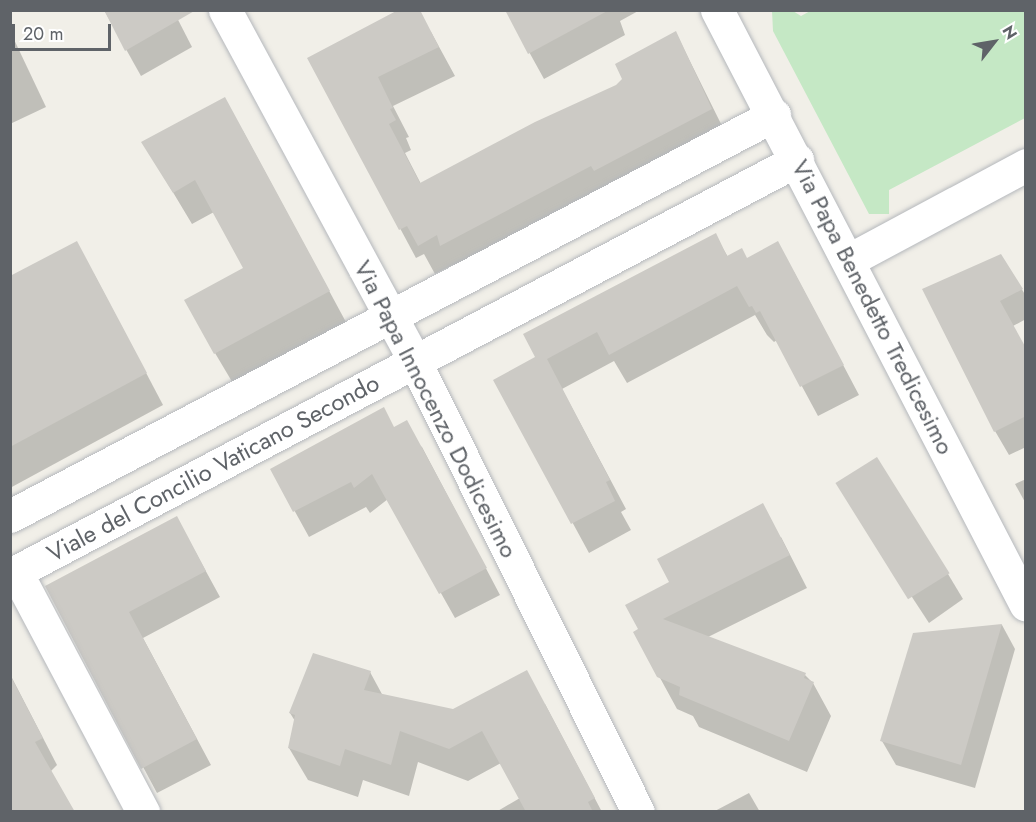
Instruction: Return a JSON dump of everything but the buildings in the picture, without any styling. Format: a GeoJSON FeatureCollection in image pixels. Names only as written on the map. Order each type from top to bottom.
{"type":"FeatureCollection","features":[{"type":"Feature","properties":{"kind":"street","name":"Via Papa Innocenzo Dodicesimo"},"geometry":{"type":"LineString","coordinates":[[225,10],[415,362],[638,812]]}},
{"type":"Feature","properties":{"kind":"street","name":"Via Papa Benedetto Tredicesimo"},"geometry":{"type":"LineString","coordinates":[[720,11],[1026,605]]}},
{"type":"Feature","properties":{"kind":"street","name":"Viale del Concilio Vaticano Secondo"},"geometry":{"type":"LineString","coordinates":[[10,516],[774,116]]}},
{"type":"Feature","properties":{"kind":"street","name":"Viale del Concilio Vaticano Secondo"},"geometry":{"type":"LineString","coordinates":[[13,573],[797,160]]}},
{"type":"Feature","properties":{"kind":"street"},"geometry":{"type":"LineString","coordinates":[[849,260],[1026,165]]}},
{"type":"Feature","properties":{"kind":"street"},"geometry":{"type":"LineString","coordinates":[[13,573],[143,812]]}},
{"type":"Feature","properties":{"kind":"green space"},"geometry":{"type":"Polygon","coordinates":[[[812,10],[1025,11],[1025,118],[889,190],[889,214],[869,214],[773,31],[772,11],[793,11],[801,16],[812,10]]]}}]}
